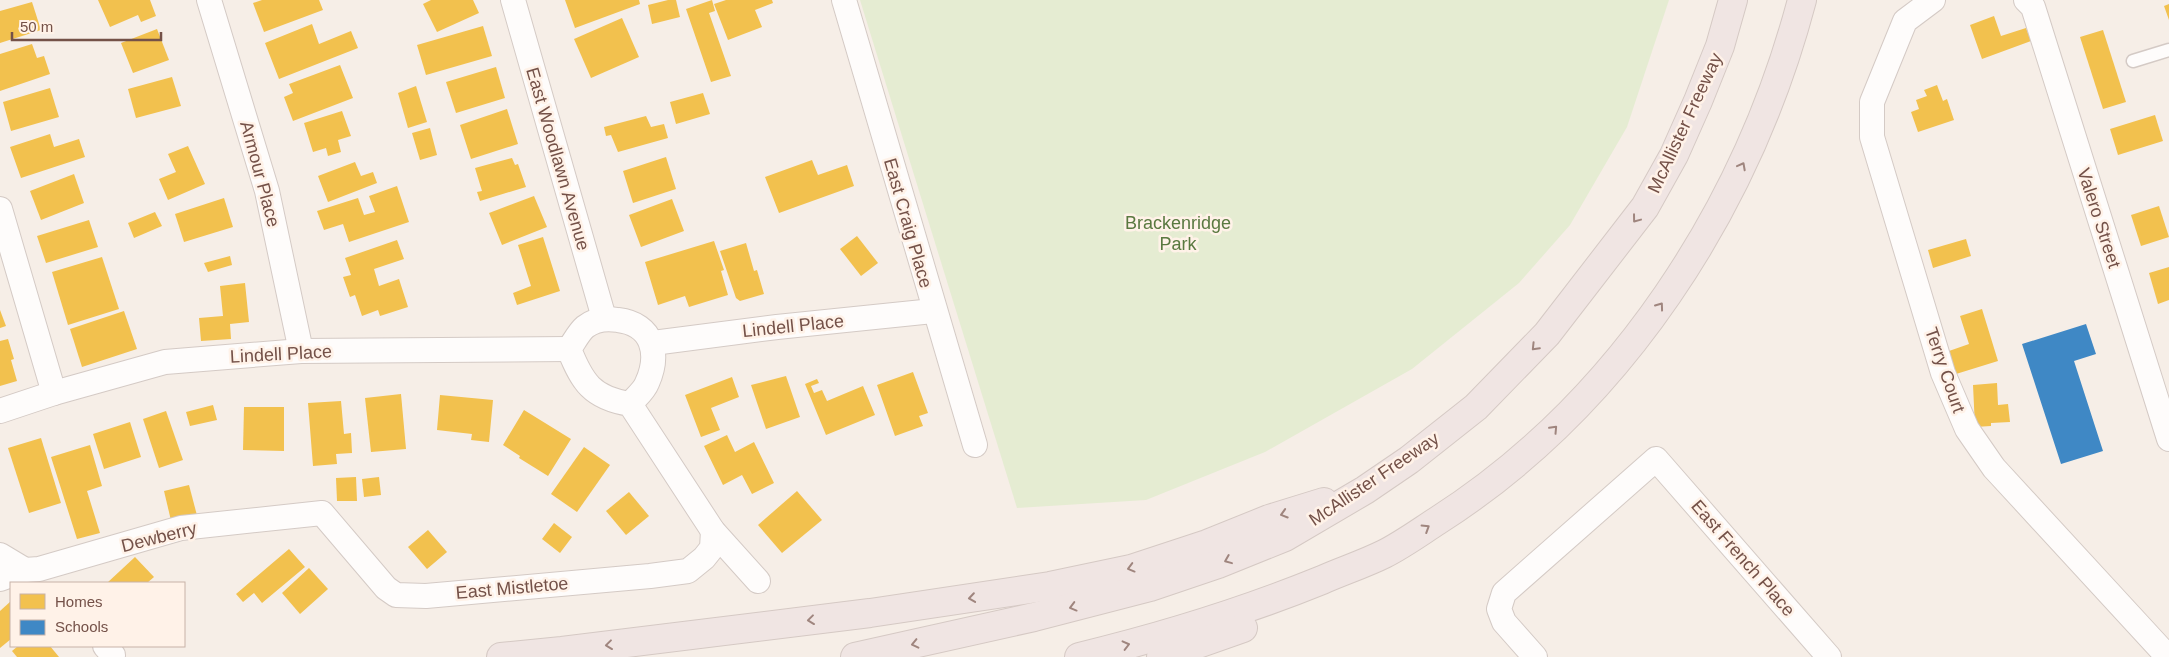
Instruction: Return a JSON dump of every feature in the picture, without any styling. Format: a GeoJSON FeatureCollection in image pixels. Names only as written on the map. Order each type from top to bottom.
{"type":"FeatureCollection","features":[{"type":"Feature","properties":{"kind":"highway","name":"McAllister Freeway"},"geometry":{"type":"LineString","coordinates":[[856,657],[1034,617],[1150,587],[1218,564],[1285,537],[1365,490],[1410,460],[1476,407],[1547,334],[1645,206],[1674,155],[1720,46],[1733,0]]}},
{"type":"Feature","properties":{"kind":"highway"},"geometry":{"type":"LineString","coordinates":[[1162,657],[1264,620],[1330,587],[1472,499],[1550,434],[1616,361],[1660,306],[1689,264],[1746,157],[1785,61],[1802,0]]}},
{"type":"Feature","properties":{"kind":"highway"},"geometry":{"type":"LineString","coordinates":[[501,657],[870,613],[1050,586],[1131,568],[1206,544],[1269,519],[1365,490]]}},
{"type":"Feature","properties":{"kind":"highway"},"geometry":{"type":"LineString","coordinates":[[1079,657],[1142,642],[1262,604],[1384,554]]}},
{"type":"Feature","properties":{"kind":"street","name":"Armour Place"},"geometry":{"type":"LineString","coordinates":[[209,0],[267,191],[301,351]]}},
{"type":"Feature","properties":{"kind":"street","name":"East Woodlawn Avenue"},"geometry":{"type":"LineString","coordinates":[[513,0],[604,318]]}},
{"type":"Feature","properties":{"kind":"street","name":"East Craig Place"},"geometry":{"type":"LineString","coordinates":[[844,0],[975,445]]}},
{"type":"Feature","properties":{"kind":"street","name":"Terry Court"},"geometry":{"type":"LineString","coordinates":[[1933,0],[1906,21],[1872,102],[1872,137],[1943,373],[1958,411],[1971,435],[1994,468],[2168,657]]}},
{"type":"Feature","properties":{"kind":"street","name":"Valero Street"},"geometry":{"type":"LineString","coordinates":[[2026,0],[2033,7],[2169,439]]}},
{"type":"Feature","properties":{"kind":"street"},"geometry":{"type":"LineString","coordinates":[[0,209],[54,393]]}},
{"type":"Feature","properties":{"kind":"street","name":"Lindell Place"},"geometry":{"type":"LineString","coordinates":[[653,343],[777,326],[934,310]]}},
{"type":"Feature","properties":{"kind":"street"},"geometry":{"type":"LineString","coordinates":[[630,404],[647,385],[652,366],[653,343],[645,332],[632,321],[604,318],[585,327],[569,349],[578,371],[592,389],[611,401],[630,404],[713,531],[758,581]]}},
{"type":"Feature","properties":{"kind":"street","name":"Lindell Place"},"geometry":{"type":"LineString","coordinates":[[0,411],[54,393],[165,362],[301,351],[569,349]]}},
{"type":"Feature","properties":{"kind":"street","name":"East French Place"},"geometry":{"type":"LineString","coordinates":[[1535,657],[1504,622],[1499,609],[1504,593],[1656,459],[1830,657]]}},
{"type":"Feature","properties":{"kind":"street","name":"East Mistletoe"},"geometry":{"type":"LineString","coordinates":[[322,513],[386,588],[396,595],[436,595],[650,576],[688,570],[704,558],[712,548],[713,531]]}},
{"type":"Feature","properties":{"kind":"street","name":"Dewberry"},"geometry":{"type":"LineString","coordinates":[[0,579],[38,574],[181,528],[322,513]]}},
{"type":"Feature","properties":{"kind":"street"},"geometry":{"type":"LineString","coordinates":[[0,555],[38,574]]}},
{"type":"Feature","properties":{"kind":"lane"},"geometry":{"type":"LineString","coordinates":[[2133,61],[2169,50]]}},
{"type":"Feature","properties":{"kind":"green space","name":"Brackenridge Park"},"geometry":{"type":"Polygon","coordinates":[[[860,0],[1669,0],[1627,127],[1570,225],[1519,283],[1412,369],[1265,452],[1146,500],[1017,508],[860,0]]]}},
{"type":"Feature","properties":{"kind":"building: Homes"},"geometry":{"type":"Polygon","coordinates":[[[98,0],[150,0],[156,16],[141,22],[138,15],[110,27],[98,0]]]}},
{"type":"Feature","properties":{"kind":"building: Homes"},"geometry":{"type":"Polygon","coordinates":[[[262,0],[319,0],[323,10],[264,32],[253,3],[262,0]]]}},
{"type":"Feature","properties":{"kind":"building: Homes"},"geometry":{"type":"Polygon","coordinates":[[[431,0],[473,0],[479,13],[437,32],[423,4],[431,0]]]}},
{"type":"Feature","properties":{"kind":"building: Homes"},"geometry":{"type":"Polygon","coordinates":[[[565,0],[639,0],[640,4],[575,28],[565,0]]]}},
{"type":"Feature","properties":{"kind":"building: Homes"},"geometry":{"type":"Polygon","coordinates":[[[676,0],[680,17],[652,24],[648,5],[676,0]]]}},
{"type":"Feature","properties":{"kind":"building: Homes"},"geometry":{"type":"Polygon","coordinates":[[[712,0],[715,11],[709,13],[731,76],[711,82],[686,9],[712,0]]]}},
{"type":"Feature","properties":{"kind":"building: Homes"},"geometry":{"type":"Polygon","coordinates":[[[726,0],[772,0],[773,3],[755,10],[762,27],[728,40],[714,4],[726,0]]]}},
{"type":"Feature","properties":{"kind":"building: Homes"},"geometry":{"type":"Polygon","coordinates":[[[32,2],[41,30],[0,43],[0,11],[32,2]]]}},
{"type":"Feature","properties":{"kind":"building: Homes"},"geometry":{"type":"Polygon","coordinates":[[[2169,4],[2169,20],[2164,6],[2169,4]]]}},
{"type":"Feature","properties":{"kind":"building: Homes"},"geometry":{"type":"Polygon","coordinates":[[[1994,16],[2001,36],[2026,28],[2031,41],[1982,59],[1970,25],[1994,16]]]}},
{"type":"Feature","properties":{"kind":"building: Homes"},"geometry":{"type":"Polygon","coordinates":[[[622,18],[639,57],[591,78],[574,39],[622,18]]]}},
{"type":"Feature","properties":{"kind":"building: Homes"},"geometry":{"type":"Polygon","coordinates":[[[312,24],[319,44],[351,31],[358,48],[279,79],[265,43],[312,24]]]}},
{"type":"Feature","properties":{"kind":"building: Homes"},"geometry":{"type":"Polygon","coordinates":[[[483,26],[492,56],[426,75],[417,45],[483,26]]]}},
{"type":"Feature","properties":{"kind":"building: Homes"},"geometry":{"type":"Polygon","coordinates":[[[157,29],[169,60],[133,73],[121,43],[157,29]]]}},
{"type":"Feature","properties":{"kind":"building: Homes"},"geometry":{"type":"Polygon","coordinates":[[[2103,30],[2126,102],[2103,109],[2080,37],[2103,30]]]}},
{"type":"Feature","properties":{"kind":"building: Homes"},"geometry":{"type":"Polygon","coordinates":[[[32,44],[37,58],[44,56],[50,74],[0,91],[0,54],[32,44]]]}},
{"type":"Feature","properties":{"kind":"building: Homes"},"geometry":{"type":"Polygon","coordinates":[[[340,65],[353,98],[293,121],[284,97],[293,93],[289,84],[340,65]]]}},
{"type":"Feature","properties":{"kind":"building: Homes"},"geometry":{"type":"Polygon","coordinates":[[[496,67],[505,98],[456,113],[446,82],[496,67]]]}},
{"type":"Feature","properties":{"kind":"building: Homes"},"geometry":{"type":"Polygon","coordinates":[[[172,77],[181,106],[136,118],[128,89],[172,77]]]}},
{"type":"Feature","properties":{"kind":"building: Homes"},"geometry":{"type":"Polygon","coordinates":[[[1937,85],[1943,101],[1947,99],[1954,120],[1918,132],[1911,112],[1919,109],[1916,100],[1927,96],[1924,90],[1937,85]]]}},
{"type":"Feature","properties":{"kind":"building: Homes"},"geometry":{"type":"Polygon","coordinates":[[[416,86],[427,122],[408,128],[398,93],[416,86]]]}},
{"type":"Feature","properties":{"kind":"building: Homes"},"geometry":{"type":"Polygon","coordinates":[[[50,88],[59,117],[11,131],[3,102],[50,88]]]}},
{"type":"Feature","properties":{"kind":"building: Homes"},"geometry":{"type":"Polygon","coordinates":[[[703,93],[710,114],[676,124],[670,102],[703,93]]]}},
{"type":"Feature","properties":{"kind":"building: Homes"},"geometry":{"type":"Polygon","coordinates":[[[507,109],[518,144],[471,159],[460,125],[507,109]]]}},
{"type":"Feature","properties":{"kind":"building: Homes"},"geometry":{"type":"Polygon","coordinates":[[[342,111],[351,136],[338,140],[341,152],[328,156],[326,148],[313,152],[304,123],[342,111]]]}},
{"type":"Feature","properties":{"kind":"building: Homes"},"geometry":{"type":"Polygon","coordinates":[[[2155,115],[2163,141],[2118,155],[2110,129],[2155,115]]]}},
{"type":"Feature","properties":{"kind":"building: Homes"},"geometry":{"type":"Polygon","coordinates":[[[646,116],[651,127],[664,124],[668,138],[618,152],[611,135],[606,136],[604,127],[646,116]]]}},
{"type":"Feature","properties":{"kind":"building: Homes"},"geometry":{"type":"Polygon","coordinates":[[[430,128],[437,155],[420,160],[412,133],[430,128]]]}},
{"type":"Feature","properties":{"kind":"building: Homes"},"geometry":{"type":"Polygon","coordinates":[[[50,134],[54,147],[79,139],[85,157],[21,178],[10,147],[50,134]]]}},
{"type":"Feature","properties":{"kind":"building: Homes"},"geometry":{"type":"Polygon","coordinates":[[[188,146],[205,184],[168,200],[159,179],[176,172],[168,154],[188,146]]]}},
{"type":"Feature","properties":{"kind":"building: Homes"},"geometry":{"type":"Polygon","coordinates":[[[666,157],[676,189],[633,203],[623,171],[666,157]]]}},
{"type":"Feature","properties":{"kind":"building: Homes"},"geometry":{"type":"Polygon","coordinates":[[[512,158],[515,165],[518,164],[526,187],[480,201],[477,192],[482,191],[475,168],[512,158]]]}},
{"type":"Feature","properties":{"kind":"building: Homes"},"geometry":{"type":"Polygon","coordinates":[[[812,160],[818,175],[847,165],[854,186],[779,213],[765,177],[812,160]]]}},
{"type":"Feature","properties":{"kind":"building: Homes"},"geometry":{"type":"Polygon","coordinates":[[[355,162],[361,176],[373,172],[377,183],[328,202],[318,176],[355,162]]]}},
{"type":"Feature","properties":{"kind":"building: Homes"},"geometry":{"type":"Polygon","coordinates":[[[74,174],[84,203],[41,220],[30,191],[74,174]]]}},
{"type":"Feature","properties":{"kind":"building: Homes"},"geometry":{"type":"Polygon","coordinates":[[[397,186],[409,222],[349,242],[343,224],[324,230],[317,211],[358,198],[364,215],[375,212],[369,196],[397,186]]]}},
{"type":"Feature","properties":{"kind":"building: Homes"},"geometry":{"type":"Polygon","coordinates":[[[534,196],[547,227],[502,245],[489,213],[534,196]]]}},
{"type":"Feature","properties":{"kind":"building: Homes"},"geometry":{"type":"Polygon","coordinates":[[[224,198],[233,227],[184,242],[175,214],[224,198]]]}},
{"type":"Feature","properties":{"kind":"building: Homes"},"geometry":{"type":"Polygon","coordinates":[[[672,199],[684,231],[641,247],[629,215],[672,199]]]}},
{"type":"Feature","properties":{"kind":"building: Homes"},"geometry":{"type":"Polygon","coordinates":[[[2159,206],[2169,237],[2141,246],[2131,215],[2159,206]]]}},
{"type":"Feature","properties":{"kind":"building: Homes"},"geometry":{"type":"Polygon","coordinates":[[[155,212],[162,226],[134,238],[128,223],[155,212]]]}},
{"type":"Feature","properties":{"kind":"building: Homes"},"geometry":{"type":"Polygon","coordinates":[[[89,220],[98,247],[46,263],[37,236],[89,220]]]}},
{"type":"Feature","properties":{"kind":"building: Homes"},"geometry":{"type":"Polygon","coordinates":[[[857,236],[878,263],[861,276],[840,249],[857,236]]]}},
{"type":"Feature","properties":{"kind":"building: Homes"},"geometry":{"type":"Polygon","coordinates":[[[543,237],[560,291],[517,305],[513,293],[531,286],[518,245],[543,237]]]}},
{"type":"Feature","properties":{"kind":"building: Homes"},"geometry":{"type":"Polygon","coordinates":[[[1966,239],[1971,256],[1933,268],[1928,250],[1966,239]]]}},
{"type":"Feature","properties":{"kind":"building: Homes"},"geometry":{"type":"Polygon","coordinates":[[[397,240],[404,259],[374,269],[379,286],[399,279],[408,307],[380,316],[378,310],[362,316],[355,295],[350,297],[343,277],[351,275],[345,258],[397,240]]]}},
{"type":"Feature","properties":{"kind":"building: Homes"},"geometry":{"type":"Polygon","coordinates":[[[714,241],[724,270],[721,271],[728,295],[689,307],[685,296],[658,305],[645,262],[714,241]]]}},
{"type":"Feature","properties":{"kind":"building: Homes"},"geometry":{"type":"Polygon","coordinates":[[[746,243],[754,271],[757,270],[764,294],[740,301],[736,298],[720,251],[746,243]]]}},
{"type":"Feature","properties":{"kind":"building: Homes"},"geometry":{"type":"Polygon","coordinates":[[[230,256],[232,265],[208,272],[204,263],[230,256]]]}},
{"type":"Feature","properties":{"kind":"building: Homes"},"geometry":{"type":"Polygon","coordinates":[[[102,257],[119,309],[68,325],[52,272],[102,257]]]}},
{"type":"Feature","properties":{"kind":"building: Homes"},"geometry":{"type":"Polygon","coordinates":[[[2169,267],[2169,300],[2158,304],[2149,273],[2169,267]]]}},
{"type":"Feature","properties":{"kind":"building: Homes"},"geometry":{"type":"Polygon","coordinates":[[[245,283],[249,322],[230,324],[231,339],[201,341],[199,318],[223,316],[220,286],[245,283]]]}},
{"type":"Feature","properties":{"kind":"building: Homes"},"geometry":{"type":"Polygon","coordinates":[[[1982,309],[1998,361],[1956,374],[1949,351],[1969,344],[1960,316],[1982,309]]]}},
{"type":"Feature","properties":{"kind":"building: Homes"},"geometry":{"type":"Polygon","coordinates":[[[0,310],[6,326],[0,328],[0,310]]]}},
{"type":"Feature","properties":{"kind":"building: Homes"},"geometry":{"type":"Polygon","coordinates":[[[124,311],[137,349],[82,367],[70,329],[124,311]]]}},
{"type":"Feature","properties":{"kind":"building: Homes"},"geometry":{"type":"Polygon","coordinates":[[[8,339],[14,359],[11,360],[17,381],[0,386],[0,341],[8,339]]]}},
{"type":"Feature","properties":{"kind":"building: Homes"},"geometry":{"type":"Polygon","coordinates":[[[913,372],[928,413],[919,416],[923,426],[895,436],[877,385],[913,372]]]}},
{"type":"Feature","properties":{"kind":"building: Homes"},"geometry":{"type":"Polygon","coordinates":[[[786,376],[800,417],[766,429],[751,385],[786,376]]]}},
{"type":"Feature","properties":{"kind":"building: Homes"},"geometry":{"type":"Polygon","coordinates":[[[732,377],[739,397],[711,408],[720,430],[701,437],[685,395],[732,377]]]}},
{"type":"Feature","properties":{"kind":"building: Homes"},"geometry":{"type":"Polygon","coordinates":[[[817,379],[819,383],[811,386],[814,393],[822,390],[827,401],[863,386],[875,415],[826,435],[805,384],[817,379]]]}},
{"type":"Feature","properties":{"kind":"building: Homes"},"geometry":{"type":"Polygon","coordinates":[[[1997,383],[1998,405],[2008,404],[2010,422],[1991,423],[1991,426],[1975,427],[1973,385],[1997,383]]]}},
{"type":"Feature","properties":{"kind":"building: Homes"},"geometry":{"type":"Polygon","coordinates":[[[401,394],[406,449],[371,452],[365,398],[401,394]]]}},
{"type":"Feature","properties":{"kind":"building: Homes"},"geometry":{"type":"Polygon","coordinates":[[[440,395],[493,400],[489,442],[471,440],[472,434],[437,430],[440,395]]]}},
{"type":"Feature","properties":{"kind":"building: Homes"},"geometry":{"type":"Polygon","coordinates":[[[341,401],[344,434],[351,433],[352,453],[336,454],[337,464],[313,466],[308,403],[341,401]]]}},
{"type":"Feature","properties":{"kind":"building: Homes"},"geometry":{"type":"Polygon","coordinates":[[[213,405],[217,420],[190,426],[186,412],[213,405]]]}},
{"type":"Feature","properties":{"kind":"building: Homes"},"geometry":{"type":"Polygon","coordinates":[[[244,407],[284,407],[284,451],[243,450],[244,407]]]}},
{"type":"Feature","properties":{"kind":"building: Homes"},"geometry":{"type":"Polygon","coordinates":[[[524,410],[571,439],[548,476],[519,458],[520,456],[503,445],[524,410]]]}},
{"type":"Feature","properties":{"kind":"building: Homes"},"geometry":{"type":"Polygon","coordinates":[[[166,411],[183,460],[159,468],[143,419],[166,411]]]}},
{"type":"Feature","properties":{"kind":"building: Homes"},"geometry":{"type":"Polygon","coordinates":[[[130,422],[141,457],[104,469],[93,434],[130,422]]]}},
{"type":"Feature","properties":{"kind":"building: Homes"},"geometry":{"type":"Polygon","coordinates":[[[727,435],[735,452],[754,442],[774,483],[752,494],[742,475],[723,485],[704,446],[727,435]]]}},
{"type":"Feature","properties":{"kind":"building: Homes"},"geometry":{"type":"Polygon","coordinates":[[[41,438],[61,503],[29,513],[8,448],[41,438]]]}},
{"type":"Feature","properties":{"kind":"building: Homes"},"geometry":{"type":"Polygon","coordinates":[[[90,445],[102,486],[87,491],[100,533],[77,539],[51,457],[90,445]]]}},
{"type":"Feature","properties":{"kind":"building: Homes"},"geometry":{"type":"Polygon","coordinates":[[[584,447],[610,465],[577,512],[551,494],[584,447]]]}},
{"type":"Feature","properties":{"kind":"building: Homes"},"geometry":{"type":"Polygon","coordinates":[[[356,477],[357,501],[337,501],[336,478],[356,477]]]}},
{"type":"Feature","properties":{"kind":"building: Homes"},"geometry":{"type":"Polygon","coordinates":[[[379,477],[381,495],[364,497],[362,479],[379,477]]]}},
{"type":"Feature","properties":{"kind":"building: Homes"},"geometry":{"type":"Polygon","coordinates":[[[189,485],[199,523],[173,529],[164,491],[189,485]]]}},
{"type":"Feature","properties":{"kind":"building: Homes"},"geometry":{"type":"Polygon","coordinates":[[[797,491],[822,520],[782,553],[758,525],[797,491]]]}},
{"type":"Feature","properties":{"kind":"building: Homes"},"geometry":{"type":"Polygon","coordinates":[[[629,492],[649,516],[626,535],[606,511],[629,492]]]}},
{"type":"Feature","properties":{"kind":"building: Homes"},"geometry":{"type":"Polygon","coordinates":[[[554,523],[572,537],[560,553],[542,539],[554,523]]]}},
{"type":"Feature","properties":{"kind":"building: Homes"},"geometry":{"type":"Polygon","coordinates":[[[428,530],[447,552],[427,569],[408,547],[428,530]]]}},
{"type":"Feature","properties":{"kind":"building: Homes"},"geometry":{"type":"Polygon","coordinates":[[[289,549],[305,567],[262,603],[254,593],[243,602],[236,594],[289,549]]]}},
{"type":"Feature","properties":{"kind":"building: Homes"},"geometry":{"type":"Polygon","coordinates":[[[135,557],[154,577],[148,582],[108,582],[135,557]]]}},
{"type":"Feature","properties":{"kind":"building: Homes"},"geometry":{"type":"Polygon","coordinates":[[[309,568],[328,589],[300,614],[282,593],[309,568]]]}},
{"type":"Feature","properties":{"kind":"building: Homes"},"geometry":{"type":"Polygon","coordinates":[[[10,602],[10,640],[0,648],[0,611],[10,602]]]}},
{"type":"Feature","properties":{"kind":"building: Homes"},"geometry":{"type":"Polygon","coordinates":[[[17,647],[51,647],[59,657],[17,657],[12,651],[17,647]]]}},
{"type":"Feature","properties":{"kind":"building: Schools"},"geometry":{"type":"Polygon","coordinates":[[[2086,324],[2096,354],[2074,361],[2103,451],[2061,464],[2022,344],[2086,324]]]}}]}
